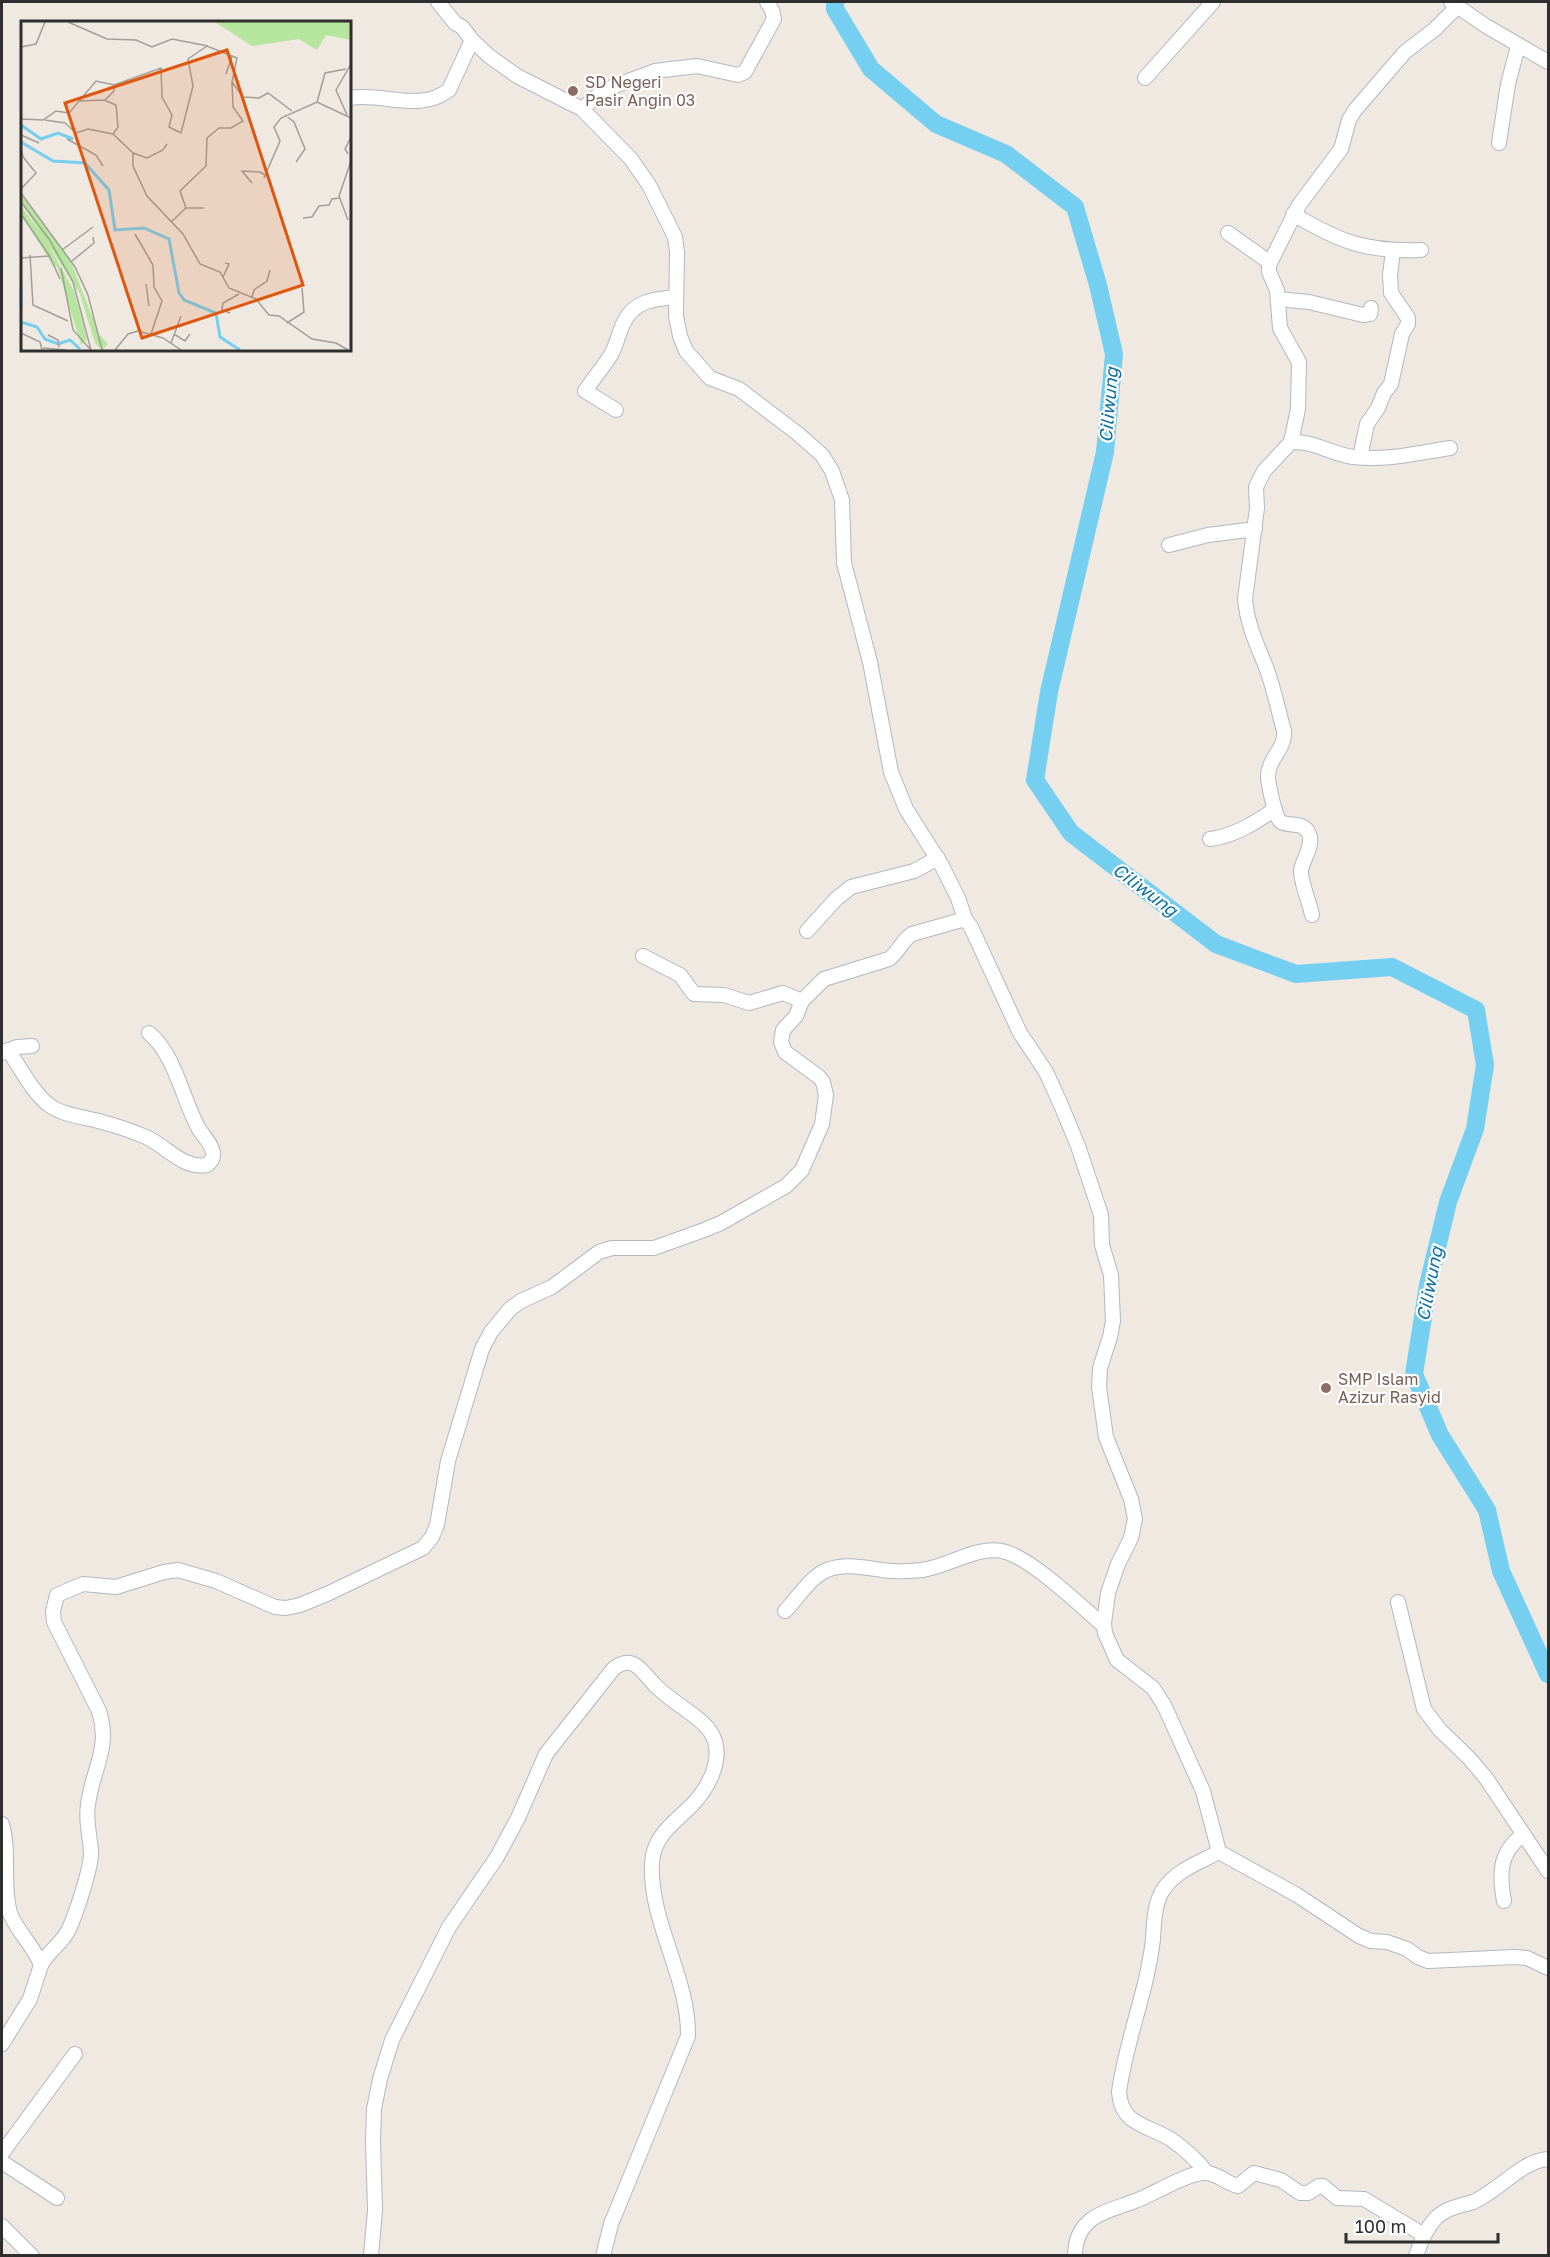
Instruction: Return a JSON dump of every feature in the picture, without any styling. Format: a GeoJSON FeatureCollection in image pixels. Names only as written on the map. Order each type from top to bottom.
{"type":"FeatureCollection","features":[{"type":"Feature","properties":{"kind":"street"},"geometry":{"type":"LineString","coordinates":[[438,2],[489,56],[517,76],[582,109],[631,159],[658,201],[677,244],[675,297],[680,336],[686,351],[706,374],[718,382],[739,389],[792,429],[822,455],[832,471],[842,500],[844,563],[868,654],[891,772],[906,809],[938,858],[958,898],[965,919],[971,927],[1020,1033],[1046,1072],[1075,1138],[1101,1215],[1102,1245],[1111,1275],[1113,1321],[1100,1368],[1099,1388],[1106,1437],[1131,1499],[1135,1519],[1131,1538],[1111,1581],[1104,1626]]}},
{"type":"Feature","properties":{"kind":"street"},"geometry":{"type":"LineString","coordinates":[[582,109],[604,90],[656,71],[697,66],[738,75],[745,72],[774,19],[767,2]]}},
{"type":"Feature","properties":{"kind":"street"},"geometry":{"type":"LineString","coordinates":[[1145,78],[1213,2]]}},
{"type":"Feature","properties":{"kind":"street"},"geometry":{"type":"LineString","coordinates":[[1312,915],[1301,870],[1310,840],[1309,833],[1300,825],[1277,819],[1270,789],[1269,769],[1285,735],[1270,679],[1246,614],[1246,585],[1255,530],[1257,481],[1291,442],[1298,409],[1300,366],[1298,357],[1280,328],[1278,299],[1275,283],[1268,269],[1269,262],[1304,196],[1341,149],[1348,120],[1366,95],[1405,52],[1435,29],[1454,4],[1518,46],[1548,62]]}},
{"type":"Feature","properties":{"kind":"street"},"geometry":{"type":"LineString","coordinates":[[351,98],[367,96],[414,102],[442,95],[449,90],[472,40]]}},
{"type":"Feature","properties":{"kind":"street"},"geometry":{"type":"LineString","coordinates":[[1498,143],[1508,84],[1518,46]]}},
{"type":"Feature","properties":{"kind":"street"},"geometry":{"type":"LineString","coordinates":[[1293,214],[1350,243],[1393,251],[1421,250]]}},
{"type":"Feature","properties":{"kind":"street"},"geometry":{"type":"LineString","coordinates":[[1228,233],[1269,262]]}},
{"type":"Feature","properties":{"kind":"street"},"geometry":{"type":"LineString","coordinates":[[1360,457],[1367,424],[1391,384],[1402,334],[1408,324],[1408,318],[1391,293],[1390,275],[1393,251]]}},
{"type":"Feature","properties":{"kind":"street"},"geometry":{"type":"LineString","coordinates":[[616,410],[585,391],[613,351],[625,320],[634,310],[641,303],[650,299],[675,297]]}},
{"type":"Feature","properties":{"kind":"street"},"geometry":{"type":"LineString","coordinates":[[1278,299],[1309,302],[1363,315],[1370,314],[1371,308]]}},
{"type":"Feature","properties":{"kind":"street"},"geometry":{"type":"LineString","coordinates":[[1291,442],[1312,444],[1360,457],[1384,458],[1450,448]]}},
{"type":"Feature","properties":{"kind":"street"},"geometry":{"type":"LineString","coordinates":[[1169,545],[1208,535],[1255,530]]}},
{"type":"Feature","properties":{"kind":"street"},"geometry":{"type":"LineString","coordinates":[[1210,839],[1220,838],[1240,830],[1275,809]]}},
{"type":"Feature","properties":{"kind":"street"},"geometry":{"type":"LineString","coordinates":[[807,931],[836,899],[851,887],[906,874],[938,858]]}},
{"type":"Feature","properties":{"kind":"street"},"geometry":{"type":"LineString","coordinates":[[2,2044],[30,1999],[45,1956],[69,1929],[88,1875],[91,1855],[88,1805],[104,1744],[103,1725],[99,1711],[54,1622],[53,1611],[57,1595],[83,1584],[116,1587],[178,1570],[216,1581],[274,1607],[286,1608],[313,1600],[419,1551],[432,1537],[437,1525],[442,1489],[452,1446],[482,1349],[491,1332],[510,1310],[521,1301],[552,1287],[598,1252],[612,1248],[654,1248],[721,1223],[786,1186],[802,1170],[822,1125],[826,1095],[823,1082],[819,1077],[788,1055],[783,1048],[783,1030],[796,1016],[802,1001],[824,979],[889,959],[912,934],[965,919]]}},
{"type":"Feature","properties":{"kind":"street"},"geometry":{"type":"LineString","coordinates":[[643,956],[680,975],[694,994],[724,995],[750,1003],[783,993],[802,1001]]}},
{"type":"Feature","properties":{"kind":"street"},"geometry":{"type":"LineString","coordinates":[[32,1046],[5,1051],[52,1107],[60,1112],[105,1123],[147,1137],[190,1166],[207,1165],[213,1159],[210,1144],[199,1130],[166,1055],[156,1039],[149,1034]]}},
{"type":"Feature","properties":{"kind":"street"},"geometry":{"type":"LineString","coordinates":[[785,1611],[818,1576],[833,1568],[855,1566],[892,1571],[925,1570],[977,1552],[999,1550],[1013,1554],[1035,1568],[1104,1626],[1116,1658],[1153,1688],[1166,1709],[1203,1791],[1219,1852],[1297,1895],[1359,1936],[1371,1941],[1387,1942],[1407,1949],[1428,1961],[1515,1957],[1527,1958],[1548,1968]]}},
{"type":"Feature","properties":{"kind":"street"},"geometry":{"type":"LineString","coordinates":[[1398,1602],[1424,1709],[1440,1730],[1486,1778],[1519,1838],[1548,1870]]}},
{"type":"Feature","properties":{"kind":"street"},"geometry":{"type":"LineString","coordinates":[[371,2256],[375,2210],[374,2109],[392,2040],[449,1927],[497,1857],[518,1818],[546,1754],[614,1668],[627,1662],[637,1665],[664,1695],[704,1725],[713,1737],[717,1757],[707,1784],[693,1804],[671,1823],[654,1849],[653,1885],[687,2008],[688,2036],[611,2224],[603,2256]]}},
{"type":"Feature","properties":{"kind":"street"},"geometry":{"type":"LineString","coordinates":[[2,1824],[11,1913],[15,1924],[41,1965]]}},
{"type":"Feature","properties":{"kind":"street"},"geometry":{"type":"LineString","coordinates":[[1504,1901],[1500,1877],[1501,1866],[1519,1838]]}},
{"type":"Feature","properties":{"kind":"street"},"geometry":{"type":"LineString","coordinates":[[1219,1852],[1189,1867],[1164,1888],[1160,1895],[1150,1962],[1119,2092],[1119,2102],[1127,2115],[1148,2129],[1170,2139],[1196,2159],[1207,2173],[1238,2186],[1254,2173],[1286,2182],[1296,2191],[1304,2193],[1323,2186],[1337,2198],[1364,2199],[1424,2235]]}},
{"type":"Feature","properties":{"kind":"street"},"geometry":{"type":"LineString","coordinates":[[2,2153],[75,2054]]}},
{"type":"Feature","properties":{"kind":"street"},"geometry":{"type":"LineString","coordinates":[[1416,2256],[1424,2235],[1439,2216],[1451,2208],[1485,2196],[1536,2161],[1548,2159]]}},
{"type":"Feature","properties":{"kind":"street"},"geometry":{"type":"LineString","coordinates":[[2,2162],[57,2198]]}},
{"type":"Feature","properties":{"kind":"street"},"geometry":{"type":"LineString","coordinates":[[1075,2256],[1077,2239],[1092,2219],[1112,2208],[1134,2201],[1190,2176],[1207,2173]]}},
{"type":"Feature","properties":{"kind":"street"},"geometry":{"type":"LineString","coordinates":[[2,2226],[32,2256]]}},
{"type":"Feature","properties":{"kind":"waterway","name":"Ciliwung"},"geometry":{"type":"LineString","coordinates":[[835,2],[835,9],[871,69],[936,124],[1006,154],[1075,207],[1098,285],[1114,354],[1105,452],[1049,692],[1035,780],[1071,833],[1216,944],[1296,974],[1392,967],[1476,1010],[1485,1065],[1475,1129],[1448,1202],[1428,1285],[1414,1374],[1440,1435],[1487,1510],[1501,1571],[1548,1674]]}},
{"type":"Feature","properties":{"kind":"place","name":"SD Negeri Pasir Angin 03"},"geometry":{"type":"Point","coordinates":[573,91]}},
{"type":"Feature","properties":{"kind":"place","name":"SMP Islam Azizur Rasyid"},"geometry":{"type":"Point","coordinates":[1326,1388]}}]}
